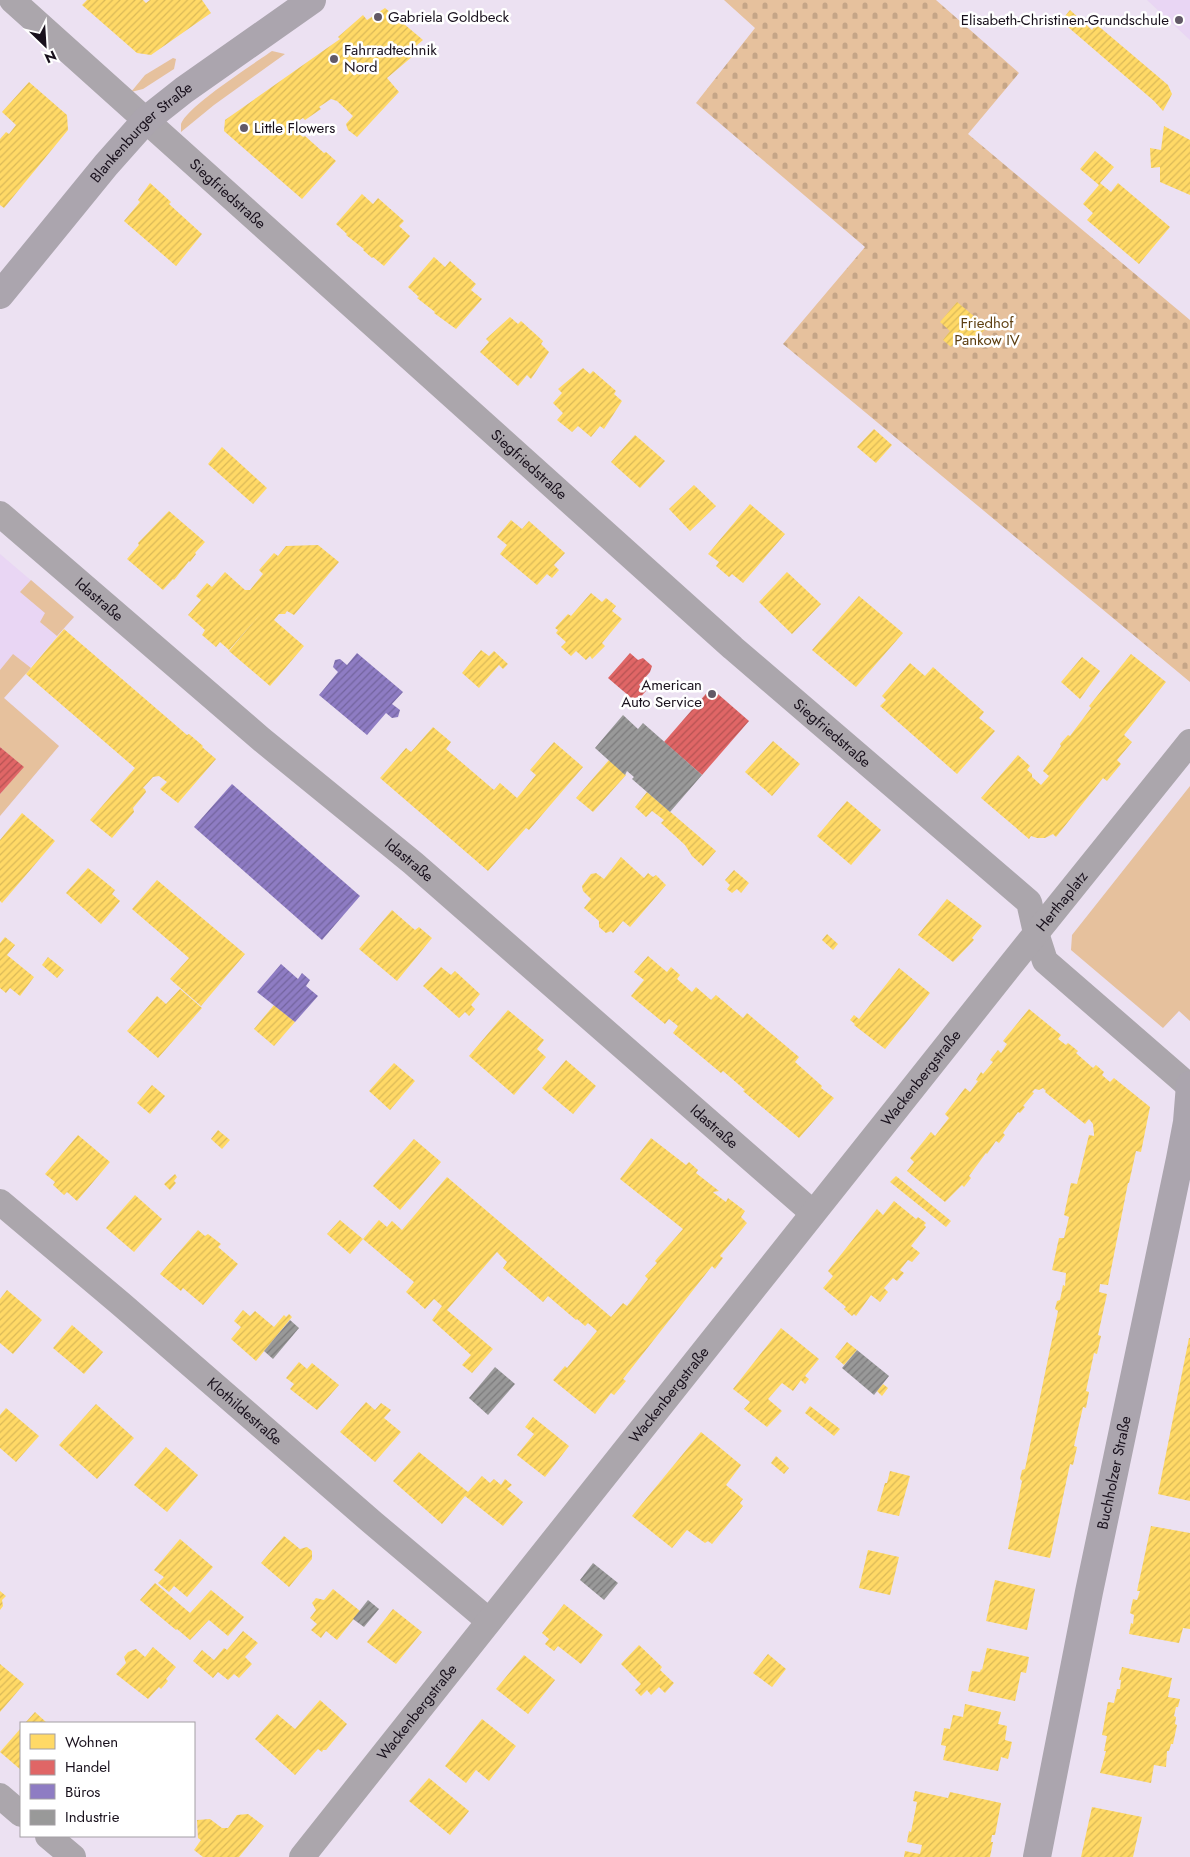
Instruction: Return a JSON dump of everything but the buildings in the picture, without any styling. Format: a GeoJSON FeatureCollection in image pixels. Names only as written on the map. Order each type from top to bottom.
{"type":"FeatureCollection","features":[{"type":"Feature","properties":{"kind":"street","name":"Siegfriedstraße"},"geometry":{"type":"LineString","coordinates":[[12,0],[733,648],[1029,902],[1036,933]]}},
{"type":"Feature","properties":{"kind":"street","name":"Blankenburger Straße"},"geometry":{"type":"LineString","coordinates":[[0,295],[106,165],[146,120],[184,90],[312,0]]}},
{"type":"Feature","properties":{"kind":"street","name":"Idastraße"},"geometry":{"type":"LineString","coordinates":[[0,514],[262,739],[413,863],[813,1213]]}},
{"type":"Feature","properties":{"kind":"street","name":"Herthaplatz"},"geometry":{"type":"LineString","coordinates":[[1190,742],[1036,933],[1044,961],[1190,1085]]}},
{"type":"Feature","properties":{"kind":"street","name":"Wackenbergstraße"},"geometry":{"type":"LineString","coordinates":[[302,1857],[1036,933]]}},
{"type":"Feature","properties":{"kind":"street","name":"Buchholzer Straße"},"geometry":{"type":"LineString","coordinates":[[1037,1857],[1052,1789],[1089,1592],[1185,1160],[1190,1085]]}},
{"type":"Feature","properties":{"kind":"street","name":"Klothildestraße"},"geometry":{"type":"LineString","coordinates":[[0,1202],[121,1304],[373,1523],[489,1620]]}},
{"type":"Feature","properties":{"kind":"street"},"geometry":{"type":"LineString","coordinates":[[0,1796],[20,1813]]}},
{"type":"Feature","properties":{"kind":"street"},"geometry":{"type":"LineString","coordinates":[[49,1837],[73,1857]]}},
{"type":"Feature","properties":{"kind":"shaded area","name":"Elisabeth-Christinen-Grundschule"},"geometry":{"type":"Polygon","coordinates":[[[1147,0],[1190,0],[1190,40],[1147,0]]]}},
{"type":"Feature","properties":{"kind":"shaded area"},"geometry":{"type":"Polygon","coordinates":[[[0,554],[74,617],[4,698],[59,746],[0,816],[0,554]]]}},
{"type":"Feature","properties":{"kind":"green space","name":"Friedhof Pankow IV"},"geometry":{"type":"Polygon","coordinates":[[[724,0],[936,0],[1019,73],[968,134],[1190,320],[1190,682],[783,344],[865,247],[696,103],[755,28],[724,0]]]}},
{"type":"Feature","properties":{"kind":"green space"},"geometry":{"type":"Polygon","coordinates":[[[272,51],[285,54],[214,105],[181,132],[181,124],[195,107],[272,51]]]}},
{"type":"Feature","properties":{"kind":"green space"},"geometry":{"type":"Polygon","coordinates":[[[173,58],[176,59],[174,69],[143,89],[131,92],[145,75],[173,58]]]}},
{"type":"Feature","properties":{"kind":"green space"},"geometry":{"type":"Polygon","coordinates":[[[31,580],[74,617],[57,636],[40,622],[45,613],[20,592],[31,580]]]}},
{"type":"Feature","properties":{"kind":"green space"},"geometry":{"type":"Polygon","coordinates":[[[13,654],[31,668],[4,698],[59,746],[0,816],[0,794],[23,767],[0,747],[0,670],[13,654]]]}},
{"type":"Feature","properties":{"kind":"green space"},"geometry":{"type":"Polygon","coordinates":[[[1190,786],[1190,1021],[1179,1011],[1163,1028],[1071,950],[1072,935],[1190,786]]]}},
{"type":"Feature","properties":{"kind":"place","name":"Gabriela Goldbeck"},"geometry":{"type":"Point","coordinates":[378,17]}},
{"type":"Feature","properties":{"kind":"place","name":"Elisabeth-Christinen-Grundschule"},"geometry":{"type":"Point","coordinates":[1179,20]}},
{"type":"Feature","properties":{"kind":"place","name":"Fahrradtechnik Nord"},"geometry":{"type":"Point","coordinates":[334,59]}},
{"type":"Feature","properties":{"kind":"place","name":"Little Flowers"},"geometry":{"type":"Point","coordinates":[244,128]}},
{"type":"Feature","properties":{"kind":"place","name":"American Auto Service"},"geometry":{"type":"Point","coordinates":[712,694]}}]}
